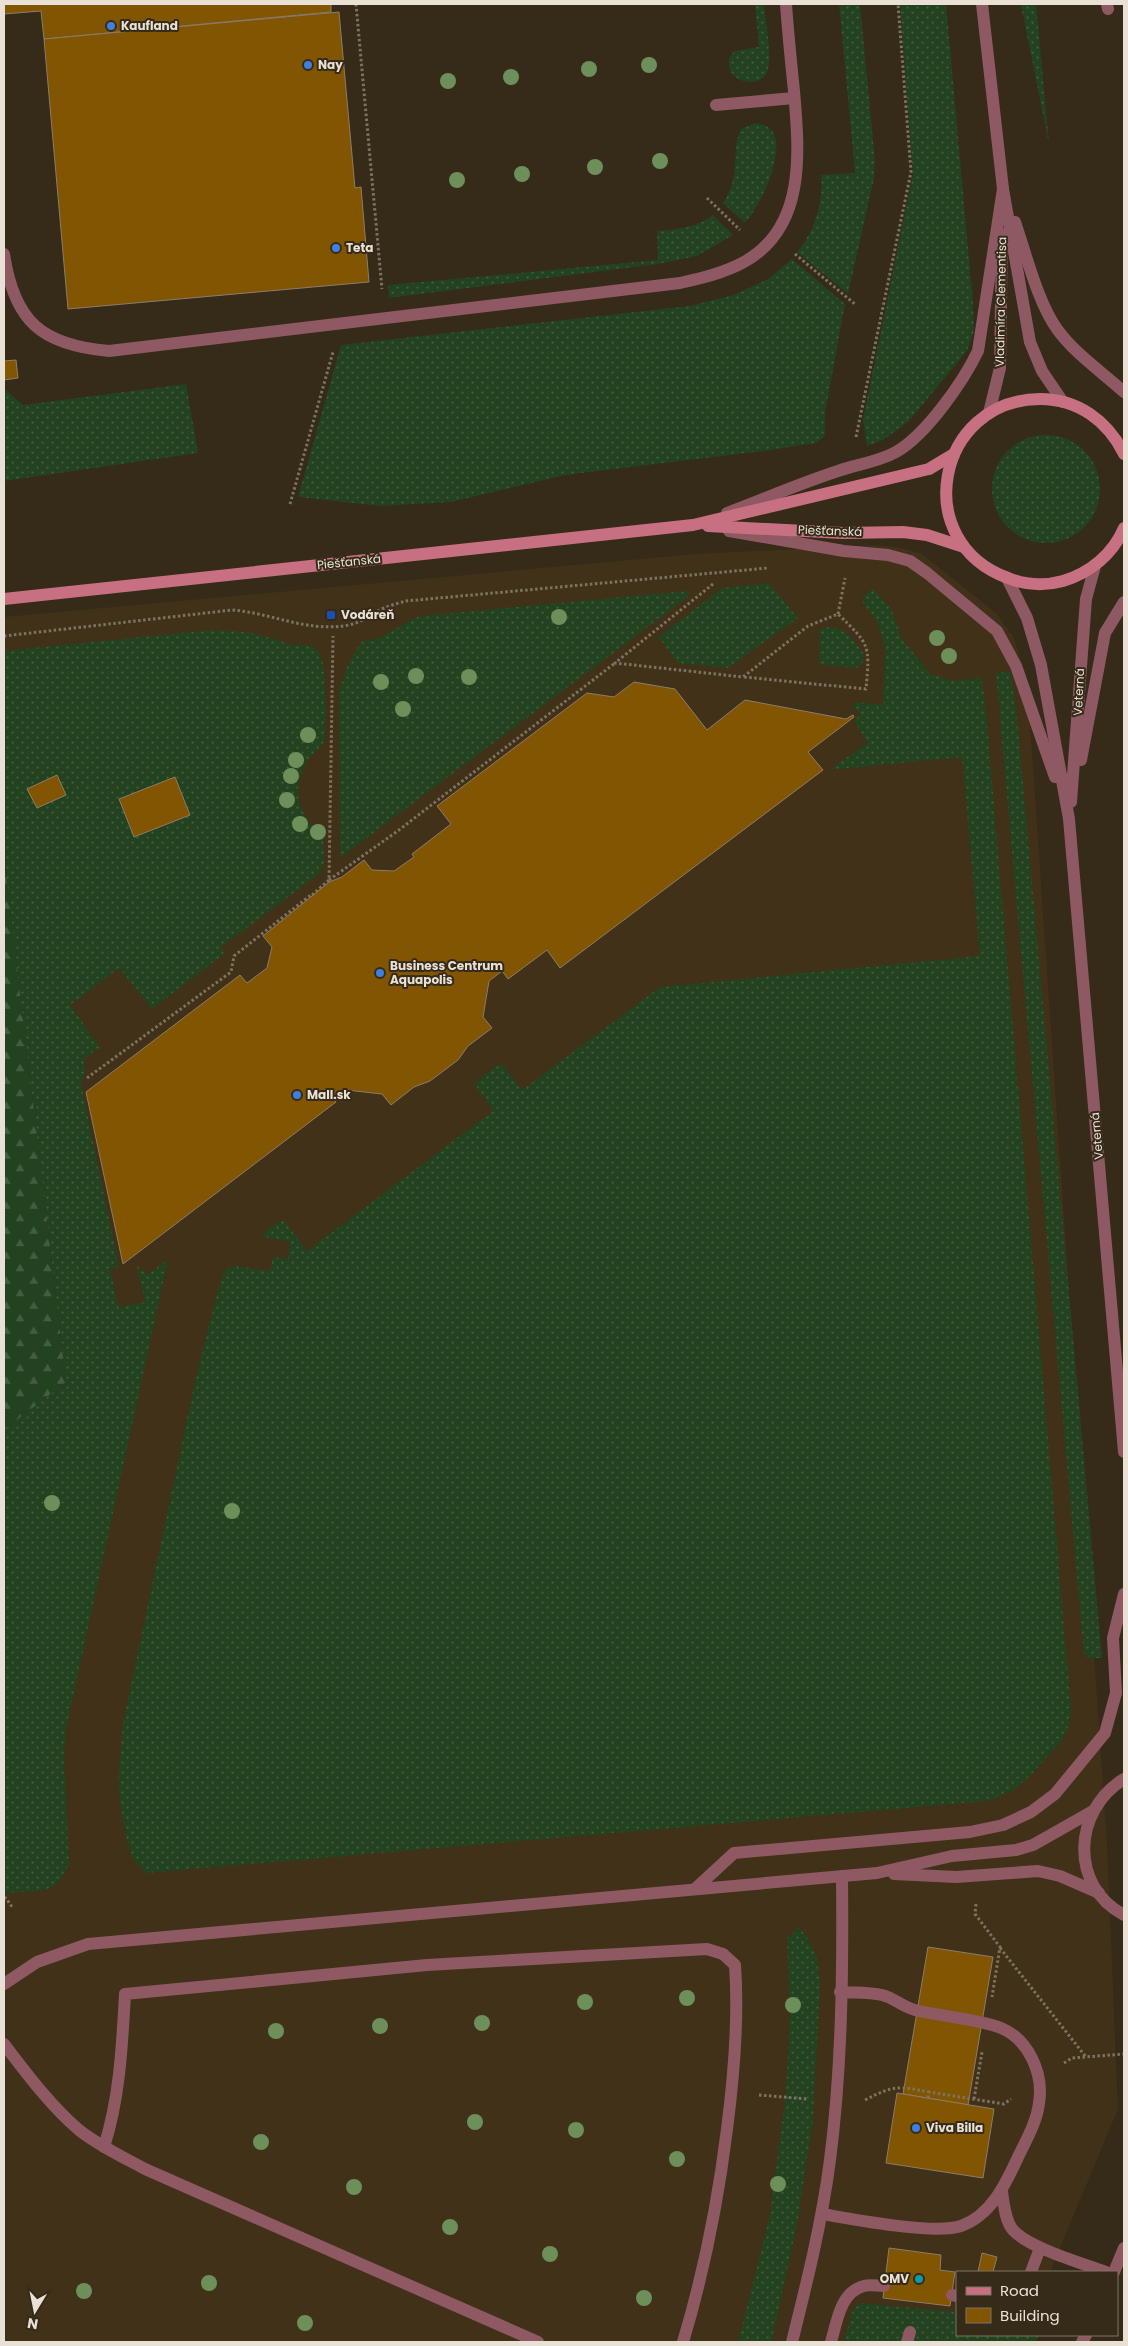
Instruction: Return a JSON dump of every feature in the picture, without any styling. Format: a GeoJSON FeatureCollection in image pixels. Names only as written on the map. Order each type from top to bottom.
{"type":"FeatureCollection","features":[{"type":"Feature","properties":{"kind":"street"},"geometry":{"type":"LineString","coordinates":[[4,254],[8,280],[17,304],[32,324],[57,340],[82,349],[109,351],[680,283],[717,274],[745,262],[761,250],[773,236],[788,211],[794,192],[798,137],[786,4]]}},
{"type":"Feature","properties":{"kind":"street","name":"Vladimíra Clementisa"},"geometry":{"type":"LineString","coordinates":[[982,4],[1003,189],[1030,342],[1042,371],[1063,402]]}},
{"type":"Feature","properties":{"kind":"street"},"geometry":{"type":"LineString","coordinates":[[716,105],[794,98]]}},
{"type":"Feature","properties":{"kind":"street"},"geometry":{"type":"LineString","coordinates":[[1003,189],[1044,305],[1056,328],[1068,343],[1124,392]]}},
{"type":"Feature","properties":{"kind":"street"},"geometry":{"type":"LineString","coordinates":[[694,525],[838,471],[885,458],[898,451],[914,438],[955,390],[966,375],[978,351],[1003,189]]}},
{"type":"Feature","properties":{"kind":"street","name":"Vladimíra Clementisa"},"geometry":{"type":"LineString","coordinates":[[989,413],[999,379],[1003,189]]}},
{"type":"Feature","properties":{"kind":"street"},"geometry":{"type":"LineString","coordinates":[[1124,454],[1111,432],[1089,413],[1063,402],[1026,400],[1005,405],[989,413],[968,431],[954,454],[946,488],[947,504],[953,526],[964,547],[986,568],[1018,582],[1037,584],[1057,582],[1075,577],[1095,566],[1113,548],[1124,528]]}},
{"type":"Feature","properties":{"kind":"street","name":"Piešťanská"},"geometry":{"type":"LineString","coordinates":[[4,599],[694,525],[929,469],[954,454]]}},
{"type":"Feature","properties":{"kind":"street"},"geometry":{"type":"LineString","coordinates":[[694,525],[844,551],[888,555],[910,561],[968,605],[997,631],[1006,647],[1026,693],[1069,819]]}},
{"type":"Feature","properties":{"kind":"street","name":"Piešťanská"},"geometry":{"type":"LineString","coordinates":[[694,525],[843,533],[903,532],[927,535],[964,547]]}},
{"type":"Feature","properties":{"kind":"street","name":"Veterná"},"geometry":{"type":"LineString","coordinates":[[1069,819],[1085,608],[1095,566]]}},
{"type":"Feature","properties":{"kind":"street","name":"Veterná"},"geometry":{"type":"LineString","coordinates":[[1006,578],[1027,618],[1041,665],[1069,819],[1124,1452]]}},
{"type":"Feature","properties":{"kind":"street"},"geometry":{"type":"LineString","coordinates":[[1069,819],[1105,633],[1124,602]]}},
{"type":"Feature","properties":{"kind":"street"},"geometry":{"type":"LineString","coordinates":[[695,1889],[734,1852],[970,1832],[1003,1825],[1031,1812],[1055,1794],[1105,1733],[1116,1693],[1113,1638],[1124,1594]]}},
{"type":"Feature","properties":{"kind":"street"},"geometry":{"type":"LineString","coordinates":[[1124,1779],[1107,1792],[1093,1811],[1085,1834],[1085,1857],[1092,1882],[1108,1903],[1124,1915]]}},
{"type":"Feature","properties":{"kind":"street"},"geometry":{"type":"LineString","coordinates":[[4,1984],[37,1962],[88,1944],[876,1873],[952,1856],[1016,1850],[1033,1845],[1093,1811]]}},
{"type":"Feature","properties":{"kind":"street"},"geometry":{"type":"LineString","coordinates":[[876,1873],[956,1877],[1038,1871],[1060,1876],[1099,1893]]}},
{"type":"Feature","properties":{"kind":"street"},"geometry":{"type":"LineString","coordinates":[[792,2342],[822,2214],[836,2102],[842,1876]]}},
{"type":"Feature","properties":{"kind":"street"},"geometry":{"type":"LineString","coordinates":[[104,2147],[114,2118],[118,2090],[125,1994],[427,1965],[707,1949],[723,1954],[734,1965],[736,1982],[736,2036],[732,2092],[716,2213],[700,2287],[683,2342]]}},
{"type":"Feature","properties":{"kind":"street"},"geometry":{"type":"LineString","coordinates":[[822,2214],[880,2223],[939,2228],[960,2226],[982,2214],[1002,2192],[1032,2126],[1040,2102],[1034,2061],[1021,2040],[1000,2028],[908,2009],[882,1995],[840,1992]]}},
{"type":"Feature","properties":{"kind":"street"},"geometry":{"type":"LineString","coordinates":[[4,2044],[56,2108],[81,2131],[104,2147],[145,2169],[538,2342]]}},
{"type":"Feature","properties":{"kind":"street"},"geometry":{"type":"LineString","coordinates":[[1002,2192],[1004,2210],[1013,2230],[1040,2248],[1103,2271]]}},
{"type":"Feature","properties":{"kind":"street"},"geometry":{"type":"LineString","coordinates":[[1031,2271],[1040,2248]]}},
{"type":"Feature","properties":{"kind":"street"},"geometry":{"type":"LineString","coordinates":[[1114,2271],[1124,2248]]}},
{"type":"Feature","properties":{"kind":"street"},"geometry":{"type":"LineString","coordinates":[[831,2342],[841,2306],[850,2294],[864,2286],[884,2286]]}},
{"type":"Feature","properties":{"kind":"path"},"geometry":{"type":"LineString","coordinates":[[356,4],[385,318]]}},
{"type":"Feature","properties":{"kind":"path"},"geometry":{"type":"LineString","coordinates":[[855,442],[911,172],[898,4]]}},
{"type":"Feature","properties":{"kind":"path"},"geometry":{"type":"LineString","coordinates":[[707,198],[761,250]]}},
{"type":"Feature","properties":{"kind":"path"},"geometry":{"type":"LineString","coordinates":[[773,236],[856,305]]}},
{"type":"Feature","properties":{"kind":"path"},"geometry":{"type":"LineString","coordinates":[[290,504],[336,342]]}},
{"type":"Feature","properties":{"kind":"path"},"geometry":{"type":"LineString","coordinates":[[4,636],[232,610],[257,612],[291,624],[312,627],[349,625],[366,619],[384,608],[406,601],[777,567]]}},
{"type":"Feature","properties":{"kind":"path"},"geometry":{"type":"LineString","coordinates":[[838,614],[846,572]]}},
{"type":"Feature","properties":{"kind":"path"},"geometry":{"type":"LineString","coordinates":[[87,1078],[231,972],[234,956],[312,895],[328,880],[399,830],[615,663],[713,584]]}},
{"type":"Feature","properties":{"kind":"path"},"geometry":{"type":"LineString","coordinates":[[615,663],[866,689],[868,650],[855,630],[838,614]]}},
{"type":"Feature","properties":{"kind":"path"},"geometry":{"type":"LineString","coordinates":[[743,677],[808,626],[838,614]]}},
{"type":"Feature","properties":{"kind":"path"},"geometry":{"type":"LineString","coordinates":[[328,880],[333,636]]}},
{"type":"Feature","properties":{"kind":"path"},"geometry":{"type":"LineString","coordinates":[[4,1898],[12,1907]]}},
{"type":"Feature","properties":{"kind":"path"},"geometry":{"type":"LineString","coordinates":[[1000,1948],[1086,2057]]}},
{"type":"Feature","properties":{"kind":"path"},"geometry":{"type":"LineString","coordinates":[[732,2092],[859,2103],[884,2090],[898,2086],[929,2092]]}},
{"type":"Feature","properties":{"kind":"shaded area"},"geometry":{"type":"Polygon","coordinates":[[[875,545],[897,547],[922,554],[997,614],[1014,638],[1027,680],[1107,1844],[1118,2109],[1050,2271],[956,2271],[956,2336],[1021,2342],[4,2342],[4,1456],[87,1394],[4,730],[4,617],[696,554],[875,545]]]}},
{"type":"Feature","properties":{"kind":"green space"},"geometry":{"type":"Polygon","coordinates":[[[755,4],[764,4],[769,60],[766,74],[763,78],[758,81],[747,82],[733,74],[730,69],[729,58],[734,51],[759,47],[755,4]]]}},
{"type":"Feature","properties":{"kind":"green space"},"geometry":{"type":"Polygon","coordinates":[[[839,4],[860,4],[875,161],[874,178],[848,294],[797,252],[809,234],[817,216],[821,196],[821,175],[855,173],[839,4]]]}},
{"type":"Feature","properties":{"kind":"green space"},"geometry":{"type":"Polygon","coordinates":[[[900,4],[946,4],[974,331],[967,351],[909,421],[883,440],[867,446],[863,419],[913,174],[900,4]]]}},
{"type":"Feature","properties":{"kind":"green space"},"geometry":{"type":"Polygon","coordinates":[[[1036,4],[1049,144],[1021,5],[1036,4]]]}},
{"type":"Feature","properties":{"kind":"green space"},"geometry":{"type":"Polygon","coordinates":[[[755,123],[762,124],[772,131],[776,140],[776,152],[774,165],[764,192],[758,205],[745,223],[723,203],[732,183],[736,146],[741,129],[755,123]]]}},
{"type":"Feature","properties":{"kind":"green space"},"geometry":{"type":"Polygon","coordinates":[[[713,215],[733,235],[697,256],[658,264],[389,298],[388,285],[658,260],[657,231],[694,225],[713,215]]]}},
{"type":"Feature","properties":{"kind":"green space"},"geometry":{"type":"Polygon","coordinates":[[[792,259],[845,304],[825,413],[825,434],[816,443],[565,475],[451,502],[380,506],[298,497],[341,345],[689,306],[734,295],[768,279],[792,259]]]}},
{"type":"Feature","properties":{"kind":"green space"},"geometry":{"type":"Polygon","coordinates":[[[186,384],[198,453],[4,481],[4,388],[23,405],[186,384]]]}},
{"type":"Feature","properties":{"kind":"green space"},"geometry":{"type":"Polygon","coordinates":[[[1046,435],[1067,439],[1084,451],[1096,468],[1100,489],[1096,510],[1084,527],[1067,539],[1046,543],[1025,539],[1008,527],[996,510],[992,489],[996,468],[1008,451],[1025,439],[1046,435]]]}},
{"type":"Feature","properties":{"kind":"green space"},"geometry":{"type":"Polygon","coordinates":[[[769,583],[798,618],[728,668],[678,663],[658,637],[722,588],[769,583]]]}},
{"type":"Feature","properties":{"kind":"green space"},"geometry":{"type":"Polygon","coordinates":[[[872,588],[891,608],[902,639],[930,674],[955,681],[981,678],[985,700],[1071,1709],[1069,1725],[1063,1739],[1031,1775],[1012,1791],[988,1801],[146,1873],[133,1859],[127,1841],[121,1808],[118,1780],[123,1723],[193,1391],[216,1297],[223,1274],[228,1268],[236,1266],[270,1271],[273,1257],[288,1259],[290,1242],[260,1236],[283,1219],[307,1251],[493,1111],[474,1083],[501,1063],[522,1090],[660,987],[980,956],[962,757],[829,770],[868,743],[854,721],[860,715],[855,707],[850,710],[856,702],[883,705],[885,648],[878,623],[863,603],[864,597],[872,588]]]}},
{"type":"Feature","properties":{"kind":"green space"},"geometry":{"type":"Polygon","coordinates":[[[687,591],[689,596],[340,858],[339,691],[348,664],[361,642],[379,638],[419,616],[687,591]]]}},
{"type":"Feature","properties":{"kind":"green space"},"geometry":{"type":"Polygon","coordinates":[[[829,627],[845,633],[864,654],[862,664],[857,668],[819,665],[820,629],[829,627]]]}},
{"type":"Feature","properties":{"kind":"green space"},"geometry":{"type":"Polygon","coordinates":[[[210,630],[249,632],[294,645],[314,646],[321,658],[326,700],[324,741],[307,761],[302,772],[298,793],[299,802],[308,820],[323,836],[324,863],[319,874],[221,947],[224,954],[152,1009],[119,968],[70,1005],[100,1047],[84,1059],[85,1073],[81,1084],[119,1267],[110,1269],[118,1307],[145,1302],[137,1265],[147,1275],[168,1259],[66,1729],[64,1755],[69,1864],[60,1881],[51,1888],[40,1891],[4,1893],[4,1430],[66,1382],[4,859],[4,651],[210,630]]]}},
{"type":"Feature","properties":{"kind":"green space"},"geometry":{"type":"Polygon","coordinates":[[[1010,672],[1017,717],[1102,1658],[1090,1658],[1084,1655],[996,673],[1010,672]]]}},
{"type":"Feature","properties":{"kind":"green space"},"geometry":{"type":"Polygon","coordinates":[[[4,859],[66,1382],[4,1430],[4,859]]]}},
{"type":"Feature","properties":{"kind":"green space"},"geometry":{"type":"Polygon","coordinates":[[[799,1927],[809,1940],[817,1958],[820,1984],[813,2119],[797,2224],[771,2342],[738,2342],[770,2215],[786,2092],[790,2016],[787,1939],[799,1927]]]}},
{"type":"Feature","properties":{"kind":"green space"},"geometry":{"type":"Polygon","coordinates":[[[860,2303],[956,2312],[956,2336],[1038,2336],[1035,2342],[844,2342],[853,2309],[860,2303]]]}},
{"type":"Feature","properties":{"kind":"building","name":"Kaufland"},"geometry":{"type":"Polygon","coordinates":[[[4,4],[331,4],[331,12],[44,39],[41,11],[4,14],[4,4]]]}},
{"type":"Feature","properties":{"kind":"building"},"geometry":{"type":"Polygon","coordinates":[[[339,12],[355,188],[361,187],[369,282],[68,309],[44,39],[339,12]]]}},
{"type":"Feature","properties":{"kind":"building"},"geometry":{"type":"Polygon","coordinates":[[[16,360],[18,378],[4,380],[4,361],[16,360]]]}},
{"type":"Feature","properties":{"kind":"building","name":"Business Centrum Aquapolis"},"geometry":{"type":"Polygon","coordinates":[[[634,682],[675,689],[707,730],[745,700],[846,719],[853,715],[854,717],[808,752],[823,770],[560,968],[547,950],[508,979],[502,971],[489,981],[483,1017],[492,1028],[468,1046],[458,1060],[430,1081],[414,1087],[391,1105],[382,1094],[346,1090],[334,1099],[336,1102],[123,1264],[86,1092],[240,975],[247,983],[267,968],[272,947],[263,936],[329,882],[342,877],[364,860],[372,870],[394,871],[414,857],[412,854],[451,824],[437,806],[587,693],[614,697],[634,682]]]}},
{"type":"Feature","properties":{"kind":"building"},"geometry":{"type":"Polygon","coordinates":[[[57,775],[66,795],[37,808],[27,789],[57,775]]]}},
{"type":"Feature","properties":{"kind":"building"},"geometry":{"type":"Polygon","coordinates":[[[175,777],[190,815],[134,837],[119,799],[175,777]]]}},
{"type":"Feature","properties":{"kind":"building"},"geometry":{"type":"Polygon","coordinates":[[[928,1947],[993,1957],[968,2105],[903,2094],[928,1947]]]}},
{"type":"Feature","properties":{"kind":"building"},"geometry":{"type":"Polygon","coordinates":[[[897,2093],[994,2109],[983,2178],[886,2163],[897,2093]]]}},
{"type":"Feature","properties":{"kind":"building","name":"OMV"},"geometry":{"type":"Polygon","coordinates":[[[889,2248],[941,2255],[940,2270],[955,2272],[950,2306],[883,2298],[889,2248]]]}},
{"type":"Feature","properties":{"kind":"building"},"geometry":{"type":"Polygon","coordinates":[[[982,2253],[997,2257],[993,2271],[978,2271],[982,2253]]]}},
{"type":"Feature","properties":{"kind":"place","name":"Kaufland"},"geometry":{"type":"Point","coordinates":[111,26]}},
{"type":"Feature","properties":{"kind":"place","name":"Nay"},"geometry":{"type":"Point","coordinates":[308,65]}},
{"type":"Feature","properties":{"kind":"place","name":"Teta"},"geometry":{"type":"Point","coordinates":[336,248]}},
{"type":"Feature","properties":{"kind":"place","name":"Vodáreň"},"geometry":{"type":"Point","coordinates":[331,615]}},
{"type":"Feature","properties":{"kind":"place","name":"Business Centrum Aquapolis"},"geometry":{"type":"Point","coordinates":[380,973]}},
{"type":"Feature","properties":{"kind":"place","name":"Mall.sk"},"geometry":{"type":"Point","coordinates":[297,1095]}},
{"type":"Feature","properties":{"kind":"place","name":"Viva Billa"},"geometry":{"type":"Point","coordinates":[916,2128]}},
{"type":"Feature","properties":{"kind":"place","name":"OMV"},"geometry":{"type":"Point","coordinates":[919,2279]}}]}
